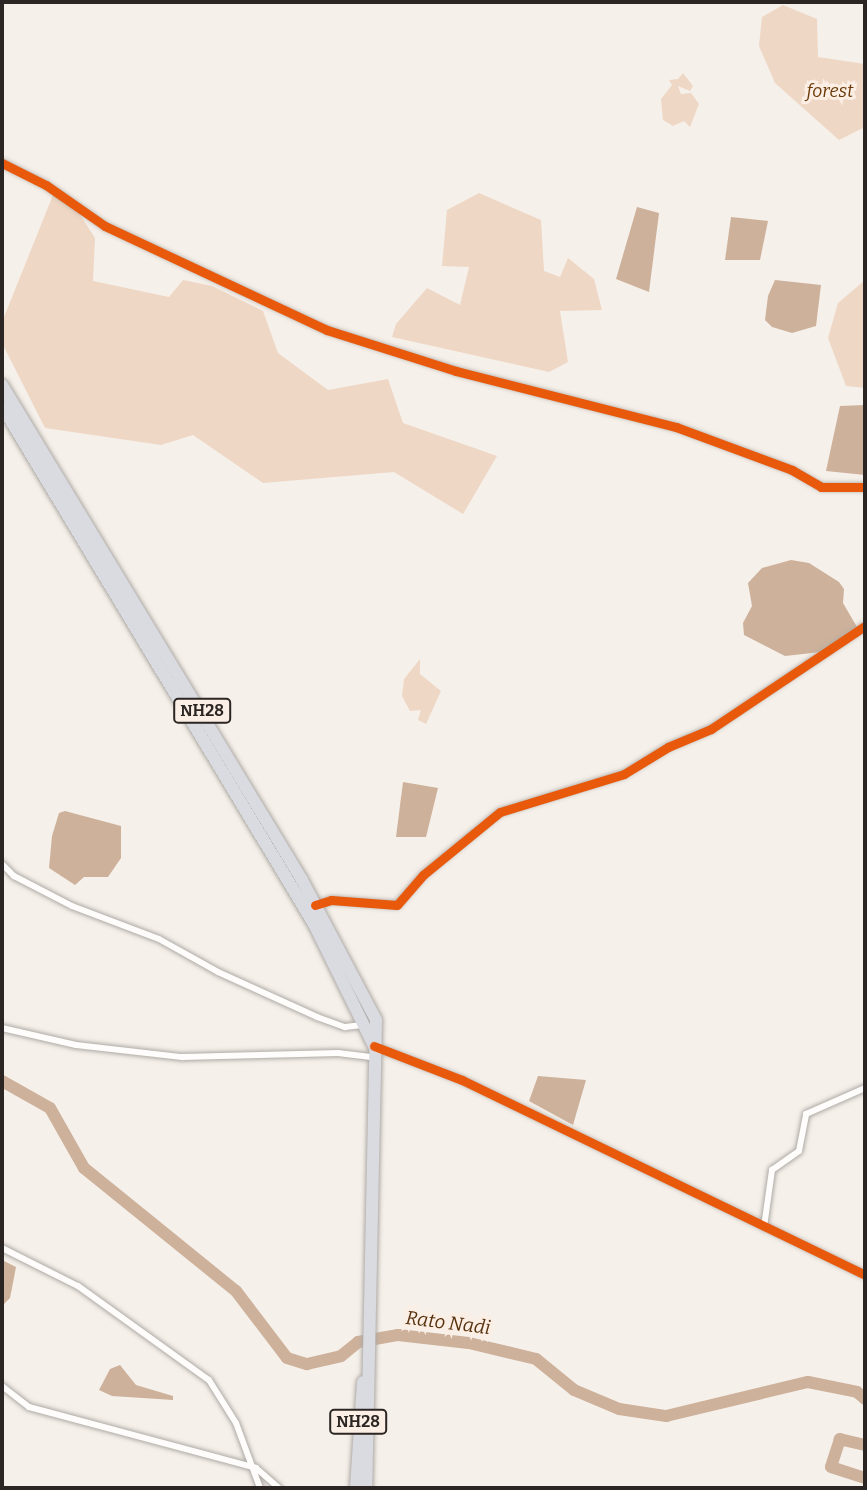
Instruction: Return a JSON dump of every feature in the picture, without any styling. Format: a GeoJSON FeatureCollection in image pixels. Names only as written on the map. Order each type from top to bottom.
{"type":"FeatureCollection","features":[{"type":"Feature","properties":{"kind":"highway","name":"NH28"},"geometry":{"type":"LineString","coordinates":[[2,385],[315,905],[376,1020],[366,1488]]}},
{"type":"Feature","properties":{"kind":"highway","name":"NH28"},"geometry":{"type":"LineString","coordinates":[[2,406],[314,924],[374,1052]]}},
{"type":"Feature","properties":{"kind":"highway","name":"NH28"},"geometry":{"type":"LineString","coordinates":[[356,1488],[358,1408],[368,1357]]}},
{"type":"Feature","properties":{"kind":"street"},"geometry":{"type":"LineString","coordinates":[[2,163],[46,185],[105,226],[327,330],[456,372],[676,428],[792,470],[821,487],[865,487]]}},
{"type":"Feature","properties":{"kind":"street"},"geometry":{"type":"LineString","coordinates":[[315,905],[331,900],[397,905],[431,867],[500,813],[624,774],[668,747],[711,729],[865,626]]}},
{"type":"Feature","properties":{"kind":"street"},"geometry":{"type":"LineString","coordinates":[[2,864],[13,876],[72,905],[159,939],[218,972],[317,1017],[345,1027],[362,1025]]}},
{"type":"Feature","properties":{"kind":"street"},"geometry":{"type":"LineString","coordinates":[[2,1028],[76,1045],[182,1057],[374,1052],[462,1080],[865,1275]]}},
{"type":"Feature","properties":{"kind":"street"},"geometry":{"type":"LineString","coordinates":[[764,1227],[772,1170],[799,1151],[806,1114],[865,1088]]}},
{"type":"Feature","properties":{"kind":"street"},"geometry":{"type":"LineString","coordinates":[[2,1248],[88,1292],[209,1380],[236,1423],[252,1457],[248,1465]]}},
{"type":"Feature","properties":{"kind":"street"},"geometry":{"type":"LineString","coordinates":[[2,1386],[29,1407],[226,1463],[248,1465],[279,1488]]}},
{"type":"Feature","properties":{"kind":"street"},"geometry":{"type":"LineString","coordinates":[[248,1465],[260,1488]]}},
{"type":"Feature","properties":{"kind":"green space","name":"forest"},"geometry":{"type":"Polygon","coordinates":[[[783,5],[817,19],[818,57],[865,64],[865,127],[839,140],[775,83],[759,46],[762,17],[783,5]]]}},
{"type":"Feature","properties":{"kind":"green space"},"geometry":{"type":"Polygon","coordinates":[[[683,73],[693,86],[690,91],[678,86],[681,94],[691,93],[699,104],[690,127],[684,121],[673,126],[663,120],[661,99],[672,85],[669,80],[678,79],[683,73]]]}},
{"type":"Feature","properties":{"kind":"green space"},"geometry":{"type":"Polygon","coordinates":[[[479,193],[541,220],[544,271],[560,277],[568,258],[594,279],[602,310],[560,311],[568,362],[549,372],[392,337],[396,324],[427,288],[460,305],[469,267],[442,266],[447,210],[479,193]]]}},
{"type":"Feature","properties":{"kind":"green space"},"geometry":{"type":"Polygon","coordinates":[[[53,195],[79,213],[95,238],[93,281],[169,297],[183,280],[212,286],[263,311],[278,353],[328,390],[388,379],[403,423],[497,456],[463,514],[394,472],[263,483],[193,435],[161,445],[45,428],[2,343],[2,322],[53,195]]]}},
{"type":"Feature","properties":{"kind":"green space"},"geometry":{"type":"Polygon","coordinates":[[[865,280],[865,388],[846,386],[828,338],[838,303],[865,280]]]}},
{"type":"Feature","properties":{"kind":"green space"},"geometry":{"type":"Polygon","coordinates":[[[420,659],[420,674],[441,691],[426,724],[418,720],[421,710],[410,711],[402,696],[404,679],[420,659]]]}},
{"type":"Feature","properties":{"kind":"shaded area"},"geometry":{"type":"Polygon","coordinates":[[[637,207],[659,213],[649,292],[616,279],[637,207]]]}},
{"type":"Feature","properties":{"kind":"shaded area"},"geometry":{"type":"Polygon","coordinates":[[[731,217],[768,221],[760,260],[725,260],[731,217]]]}},
{"type":"Feature","properties":{"kind":"shaded area"},"geometry":{"type":"Polygon","coordinates":[[[775,280],[821,285],[816,326],[792,333],[772,327],[765,320],[768,296],[775,280]]]}},
{"type":"Feature","properties":{"kind":"shaded area"},"geometry":{"type":"Polygon","coordinates":[[[865,405],[865,475],[826,471],[840,406],[865,405]]]}},
{"type":"Feature","properties":{"kind":"shaded area"},"geometry":{"type":"Polygon","coordinates":[[[791,560],[809,563],[839,582],[844,589],[843,603],[857,627],[830,651],[785,656],[744,635],[743,623],[752,606],[748,583],[762,568],[791,560]]]}},
{"type":"Feature","properties":{"kind":"shaded area"},"geometry":{"type":"Polygon","coordinates":[[[403,782],[438,788],[426,837],[396,837],[403,782]]]}},
{"type":"Feature","properties":{"kind":"shaded area"},"geometry":{"type":"Polygon","coordinates":[[[65,811],[121,826],[121,858],[108,877],[84,877],[75,885],[49,868],[52,836],[59,813],[65,811]]]}},
{"type":"Feature","properties":{"kind":"shaded area"},"geometry":{"type":"Polygon","coordinates":[[[538,1076],[586,1080],[573,1125],[529,1101],[538,1076]]]}},
{"type":"Feature","properties":{"kind":"shaded area"},"geometry":{"type":"Polygon","coordinates":[[[2,1260],[16,1267],[10,1298],[4,1304],[2,1260]]]}},
{"type":"Feature","properties":{"kind":"shaded area"},"geometry":{"type":"Polygon","coordinates":[[[120,1365],[136,1385],[173,1396],[173,1400],[112,1396],[99,1390],[110,1369],[120,1365]]]}},
{"type":"Feature","properties":{"kind":"waterway","name":"Rato Nadi"},"geometry":{"type":"LineString","coordinates":[[2,1081],[50,1108],[84,1168],[236,1291],[287,1358],[307,1364],[341,1356],[358,1342],[398,1335],[469,1343],[536,1359],[574,1390],[619,1409],[666,1416],[808,1382],[857,1392],[865,1399]]}},
{"type":"Feature","properties":{"kind":"waterway","name":"Rato Nadi"},"geometry":{"type":"LineString","coordinates":[[865,1445],[840,1439],[831,1467],[865,1478]]}},
{"type":"Feature","properties":{"kind":"cycle path"},"geometry":{"type":"LineString","coordinates":[[2,163],[46,185],[105,226],[327,330],[456,371],[676,427],[792,470],[821,487],[865,487]]}},
{"type":"Feature","properties":{"kind":"cycle path"},"geometry":{"type":"LineString","coordinates":[[315,905],[331,900],[397,905],[423,875],[500,812],[624,774],[668,747],[711,729],[865,626]]}},
{"type":"Feature","properties":{"kind":"cycle path"},"geometry":{"type":"LineString","coordinates":[[374,1046],[462,1080],[865,1275]]}}]}
